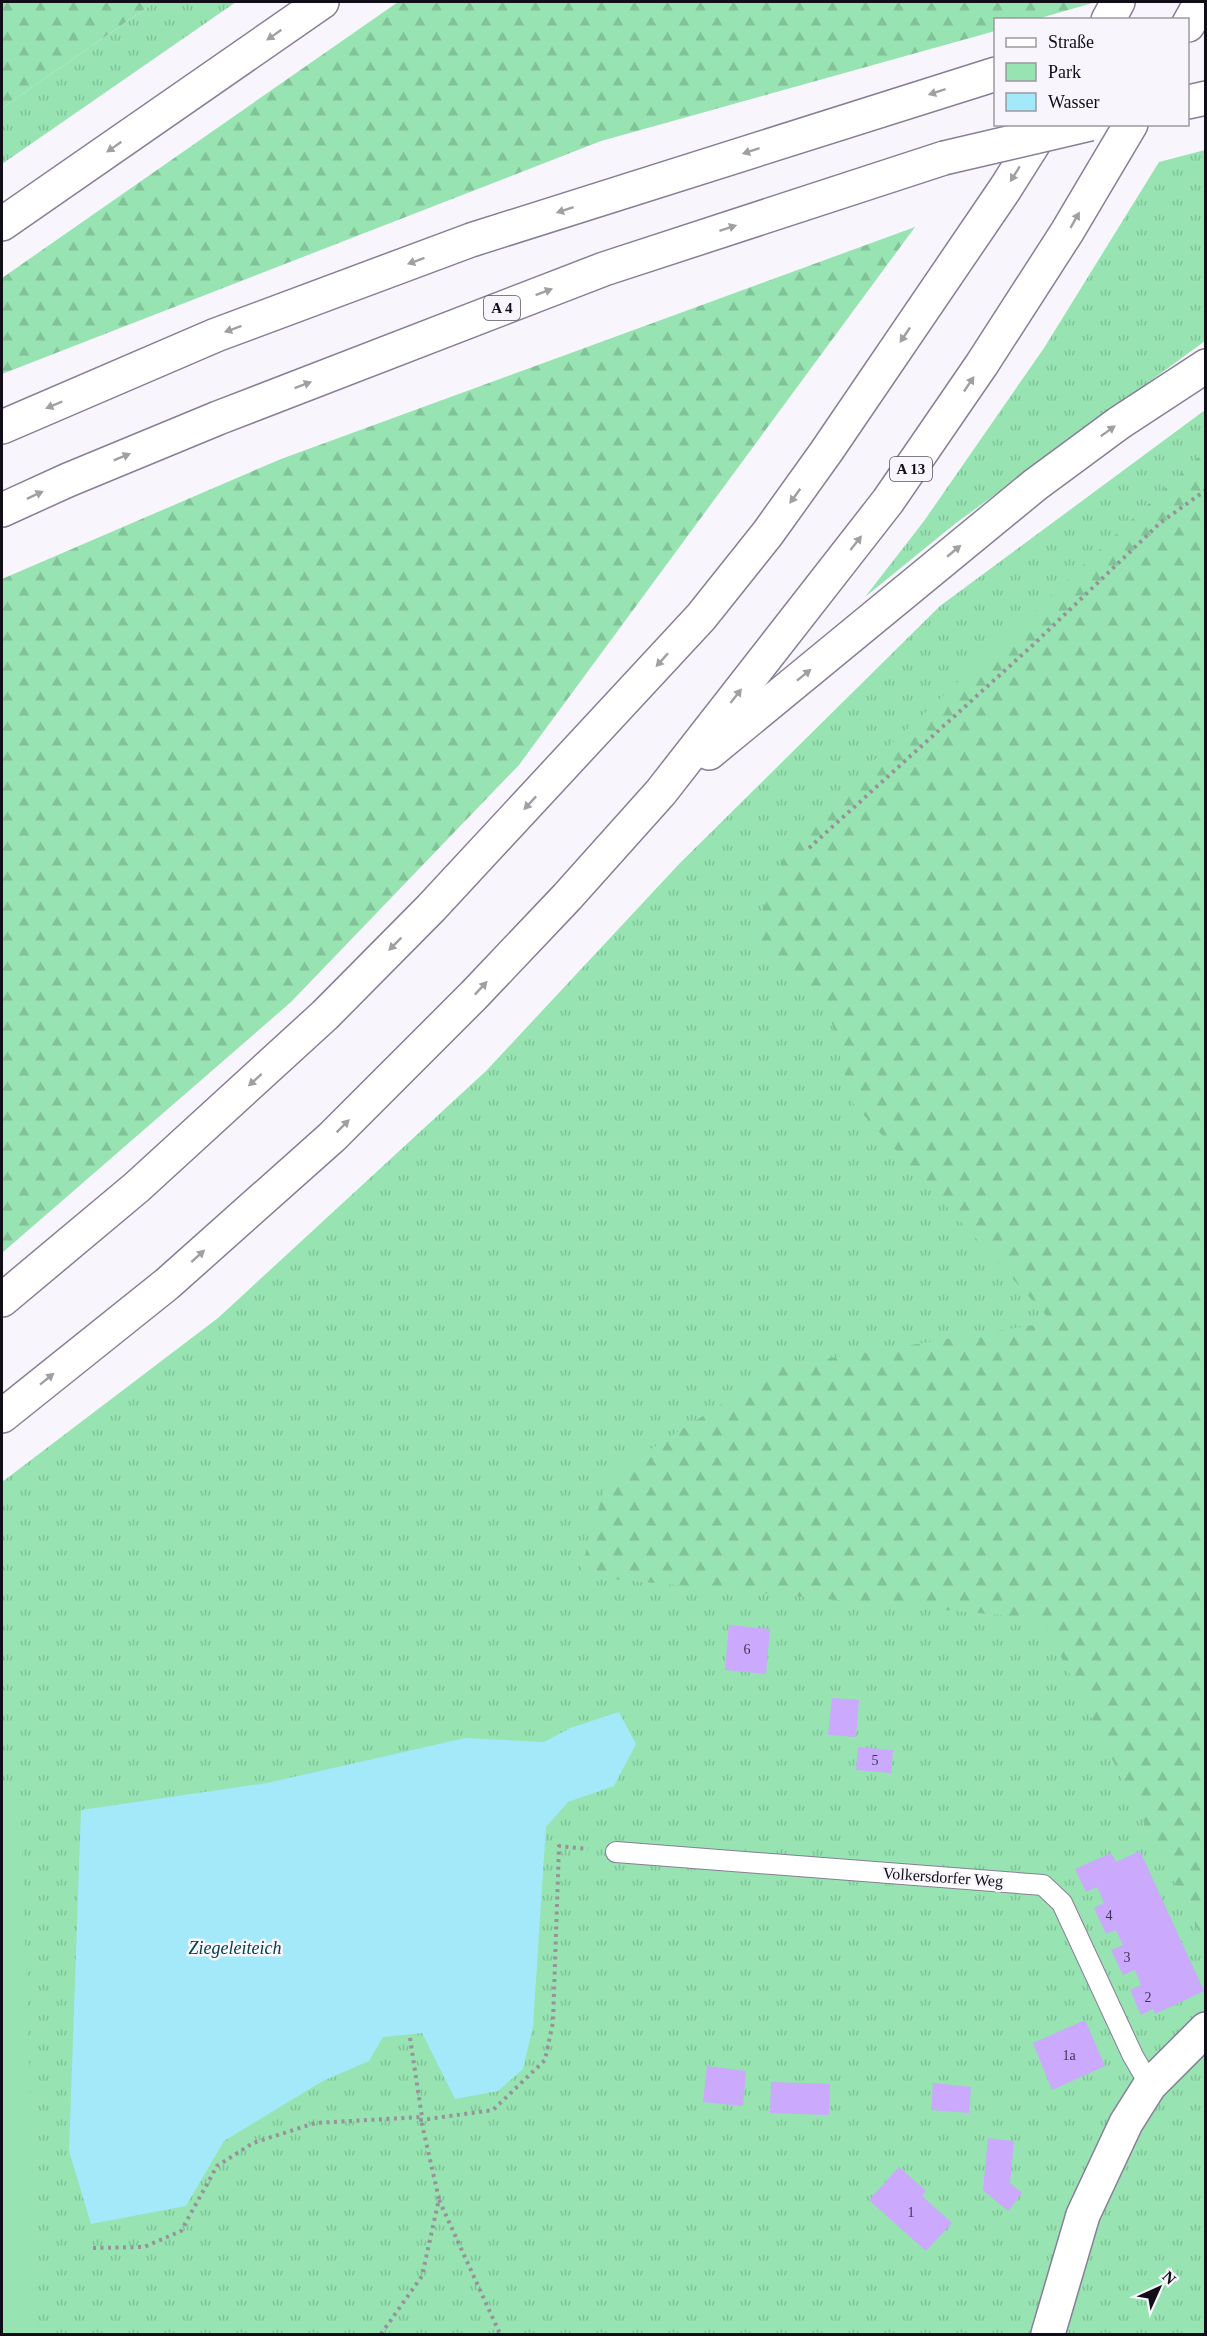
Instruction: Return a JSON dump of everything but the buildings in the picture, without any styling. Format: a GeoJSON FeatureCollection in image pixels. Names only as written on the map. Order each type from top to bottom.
{"type":"FeatureCollection","features":[{"type":"Feature","properties":{"kind":"main road"},"geometry":{"type":"LineString","coordinates":[[2,224],[322,2]]}},
{"type":"Feature","properties":{"kind":"main road"},"geometry":{"type":"LineString","coordinates":[[1109,18],[1118,2]]}},
{"type":"Feature","properties":{"kind":"main road"},"geometry":{"type":"LineString","coordinates":[[1189,23],[1201,2]]}},
{"type":"Feature","properties":{"kind":"main road"},"geometry":{"type":"LineString","coordinates":[[1189,30],[1206,26]]}},
{"type":"Feature","properties":{"kind":"main road"},"geometry":{"type":"LineString","coordinates":[[2,428],[216,335],[471,240],[994,74]]}},
{"type":"Feature","properties":{"kind":"main road"},"geometry":{"type":"LineString","coordinates":[[1189,102],[1206,98]]}},
{"type":"Feature","properties":{"kind":"main road"},"geometry":{"type":"LineString","coordinates":[[2,1300],[137,1187],[325,1015],[431,908],[701,617],[768,533],[826,452],[1005,189],[1045,126]]}},
{"type":"Feature","properties":{"kind":"main road","name":"A 4"},"geometry":{"type":"LineString","coordinates":[[2,510],[218,418],[604,269],[944,158],[1081,126]]}},
{"type":"Feature","properties":{"kind":"main road","name":"A 13"},"geometry":{"type":"LineString","coordinates":[[661,792],[888,501],[982,364],[1067,232],[1130,126]]}},
{"type":"Feature","properties":{"kind":"main road"},"geometry":{"type":"LineString","coordinates":[[2,1416],[167,1284],[332,1137],[474,995],[567,897],[661,792],[1035,485],[1119,423],[1206,366]]}},
{"type":"Feature","properties":{"kind":"main road"},"geometry":{"type":"LineString","coordinates":[[1048,2334],[1083,2215],[1126,2122],[1150,2085],[1206,2029]]}},
{"type":"Feature","properties":{"kind":"lane","name":"Volkersdorfer Weg"},"geometry":{"type":"LineString","coordinates":[[616,1852],[1043,1885],[1062,1903],[1133,2056],[1150,2085]]}},
{"type":"Feature","properties":{"kind":"path"},"geometry":{"type":"LineString","coordinates":[[809,848],[1034,644],[1160,523],[1206,490]]}},
{"type":"Feature","properties":{"kind":"path"},"geometry":{"type":"LineString","coordinates":[[93,2248],[144,2247],[181,2231],[217,2166],[253,2143],[315,2122],[421,2119],[493,2109],[546,2060],[553,2022],[559,1846],[616,1852]]}},
{"type":"Feature","properties":{"kind":"path"},"geometry":{"type":"LineString","coordinates":[[410,2038],[421,2119],[439,2199],[500,2334]]}},
{"type":"Feature","properties":{"kind":"path"},"geometry":{"type":"LineString","coordinates":[[381,2334],[422,2276],[439,2199]]}},
{"type":"Feature","properties":{"kind":"green space"},"geometry":{"type":"Polygon","coordinates":[[[2,2],[155,2],[2,108],[2,2]]]}},
{"type":"Feature","properties":{"kind":"green space"},"geometry":{"type":"Polygon","coordinates":[[[155,2],[236,2],[2,164],[2,108],[155,2]]]}},
{"type":"Feature","properties":{"kind":"green space"},"geometry":{"type":"Polygon","coordinates":[[[398,2],[1096,2],[1040,18],[994,18],[994,31],[601,141],[2,374],[2,278],[398,2]]]}},
{"type":"Feature","properties":{"kind":"green space"},"geometry":{"type":"Polygon","coordinates":[[[1205,150],[1205,341],[956,523],[865,597],[924,521],[1044,348],[1159,162],[1205,150]]]}},
{"type":"Feature","properties":{"kind":"green space"},"geometry":{"type":"Polygon","coordinates":[[[915,227],[519,765],[291,1002],[2,1253],[2,579],[281,459],[915,227]]]}},
{"type":"Feature","properties":{"kind":"green space"},"geometry":{"type":"Polygon","coordinates":[[[1205,410],[1205,2334],[2,2334],[2,1482],[218,1318],[486,1071],[680,863],[940,606],[1205,410]]]}},
{"type":"Feature","properties":{"kind":"green space"},"geometry":{"type":"Polygon","coordinates":[[[1205,451],[1205,1944],[1042,1619],[579,1576],[608,1476],[782,1366],[1052,1322],[851,1101],[827,1003],[752,936],[792,837],[1205,451]]]}},
{"type":"Feature","properties":{"kind":"green space"},"geometry":{"type":"Polygon","coordinates":[[[20,1782],[38,2334],[2,2334],[2,1783],[20,1782]]]}},
{"type":"Feature","properties":{"kind":"water","name":"Ziegeleiteich"},"geometry":{"type":"Polygon","coordinates":[[[619,1712],[636,1744],[614,1786],[568,1802],[546,1827],[533,2026],[523,2069],[498,2091],[455,2099],[422,2033],[383,2037],[369,2061],[323,2081],[224,2141],[186,2206],[91,2224],[69,2151],[81,1810],[267,1783],[465,1738],[544,1742],[570,1728],[619,1712]]]}}]}
